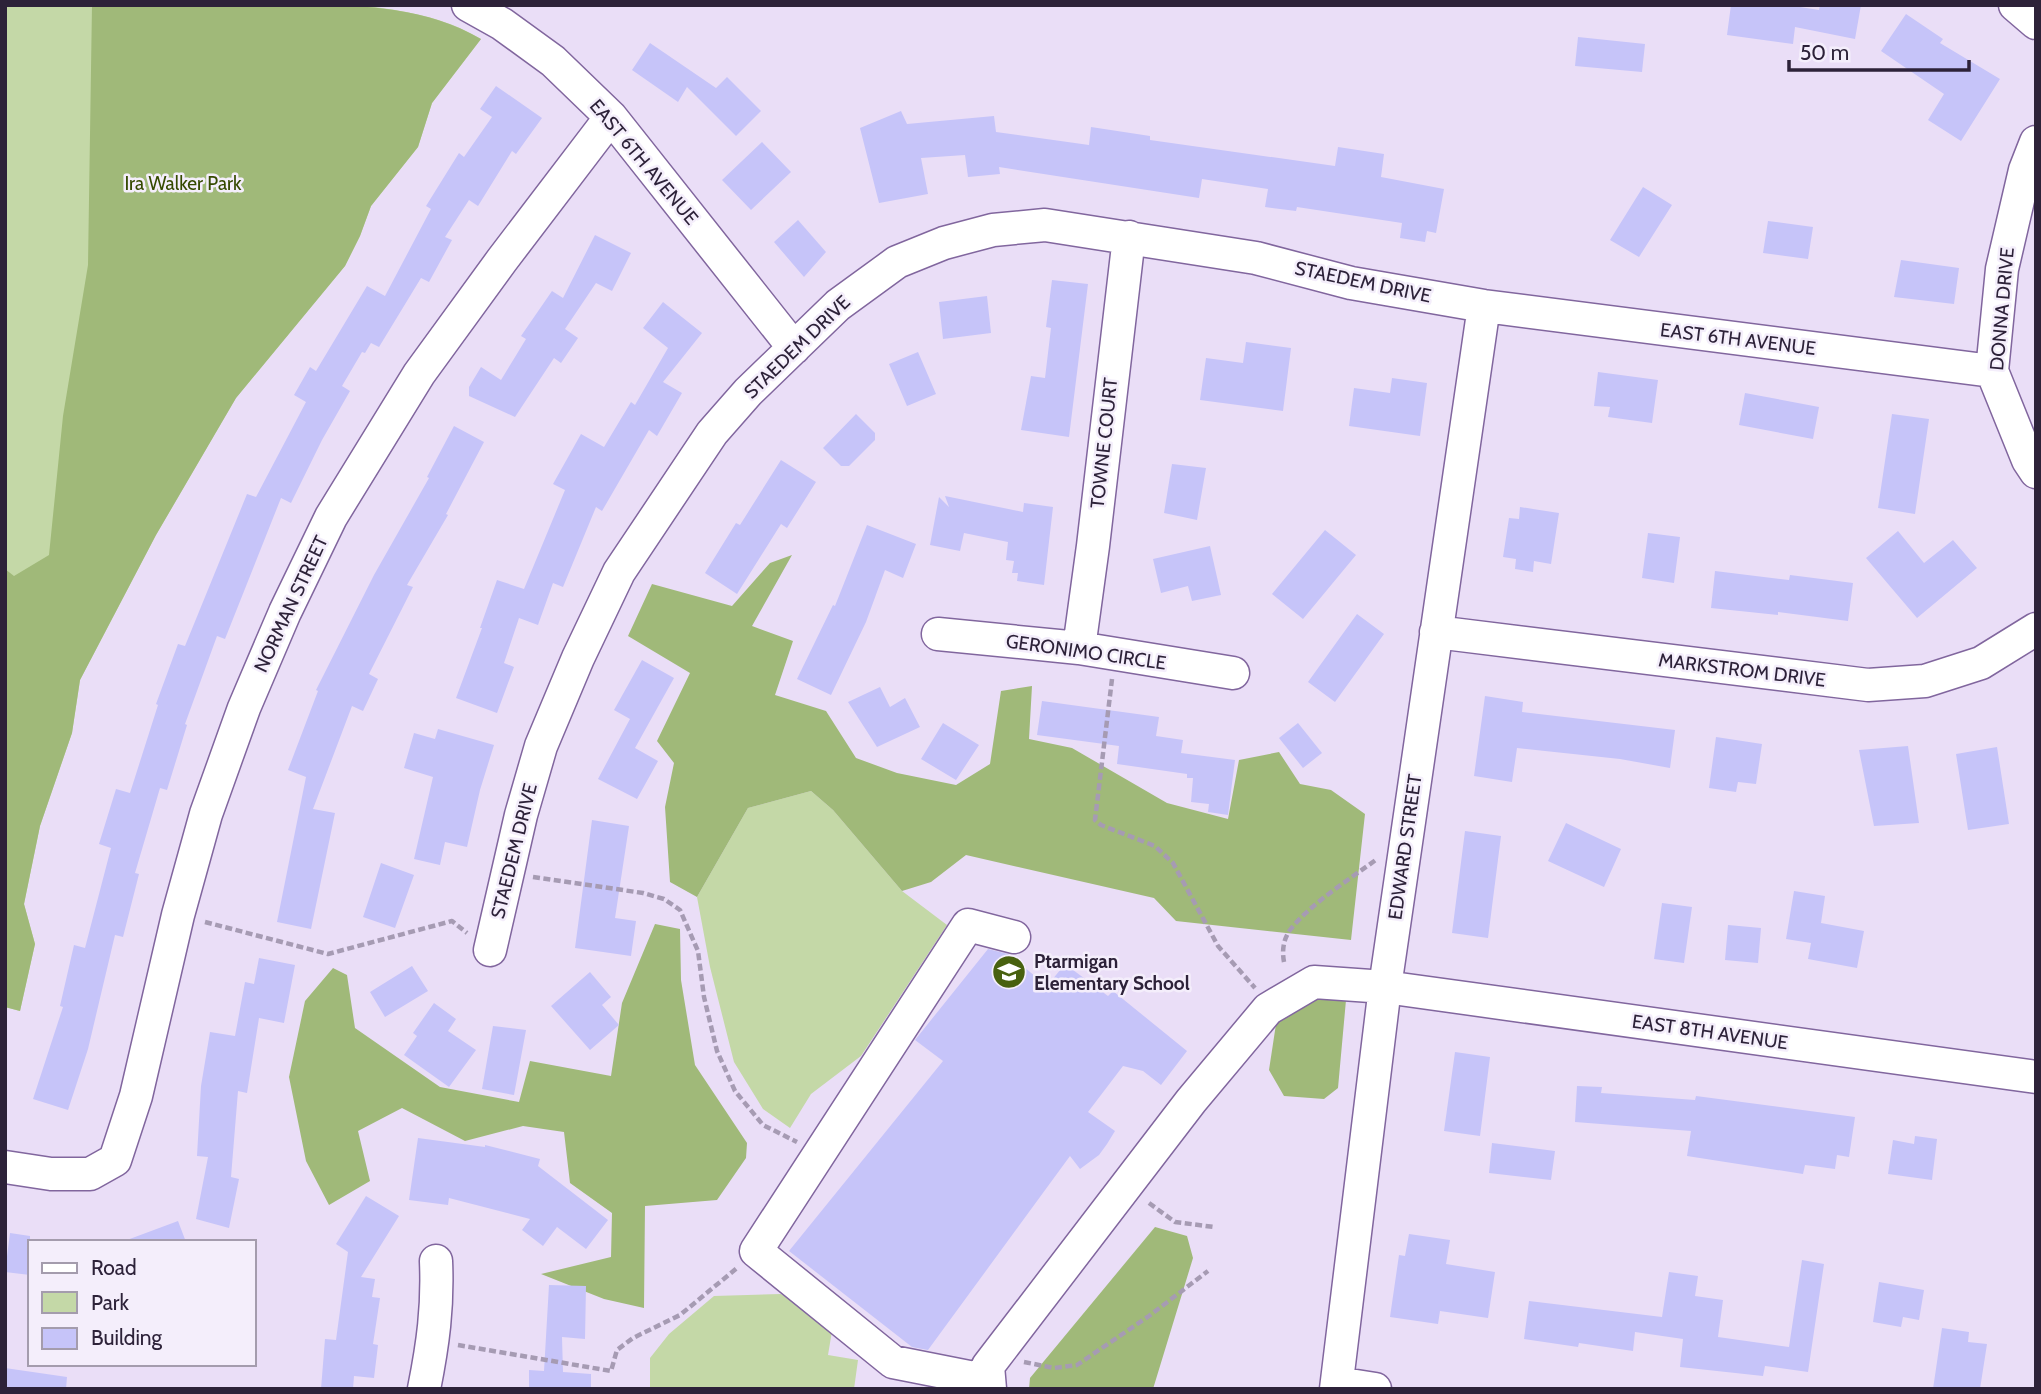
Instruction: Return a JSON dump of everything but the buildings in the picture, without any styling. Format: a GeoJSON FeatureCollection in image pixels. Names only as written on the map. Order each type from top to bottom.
{"type":"FeatureCollection","features":[{"type":"Feature","properties":{"kind":"street","name":"EAST 6TH AVENUE"},"geometry":{"type":"LineString","coordinates":[[468,5],[502,24],[553,61],[611,117],[794,348]]}},
{"type":"Feature","properties":{"kind":"street"},"geometry":{"type":"LineString","coordinates":[[2015,5],[2036,23]]}},
{"type":"Feature","properties":{"kind":"street","name":"NORMAN STREET"},"geometry":{"type":"LineString","coordinates":[[5,1167],[51,1174],[90,1174],[115,1160],[136,1096],[178,915],[206,814],[244,708],[285,612],[331,517],[419,374],[611,117]]}},
{"type":"Feature","properties":{"kind":"street","name":"DONNA DRIVE"},"geometry":{"type":"LineString","coordinates":[[2036,142],[2025,170],[2002,269],[1992,371],[2028,460],[2036,471]]}},
{"type":"Feature","properties":{"kind":"street","name":"STAEDEM DRIVE"},"geometry":{"type":"LineString","coordinates":[[490,950],[521,815],[541,746],[578,658],[619,572],[712,433],[748,392],[838,304],[897,262],[944,243],[993,230],[1045,225],[1256,258],[1351,283],[1484,306]]}},
{"type":"Feature","properties":{"kind":"street","name":"TOWNE COURT"},"geometry":{"type":"LineString","coordinates":[[1079,648],[1129,237]]}},
{"type":"Feature","properties":{"kind":"street","name":"EAST 6TH AVENUE"},"geometry":{"type":"LineString","coordinates":[[1484,306],[1992,371]]}},
{"type":"Feature","properties":{"kind":"street","name":"EDWARD STREET"},"geometry":{"type":"LineString","coordinates":[[1337,1386],[1385,987],[1484,306]]}},
{"type":"Feature","properties":{"kind":"street","name":"MARKSTROM DRIVE"},"geometry":{"type":"LineString","coordinates":[[1436,632],[1868,685],[1925,681],[1980,663],[2036,629]]}},
{"type":"Feature","properties":{"kind":"street","name":"GERONIMO CIRCLE"},"geometry":{"type":"LineString","coordinates":[[938,634],[1079,648],[1233,674]]}},
{"type":"Feature","properties":{"kind":"street"},"geometry":{"type":"LineString","coordinates":[[990,1385],[893,1362],[756,1251],[968,925],[1014,937]]}},
{"type":"Feature","properties":{"kind":"street","name":"EAST 8TH AVENUE"},"geometry":{"type":"LineString","coordinates":[[990,1385],[988,1366],[1191,1101],[1272,1007],[1314,982],[1385,987],[2036,1077]]}},
{"type":"Feature","properties":{"kind":"street"},"geometry":{"type":"LineString","coordinates":[[424,1389],[434,1341],[436,1261]]}},
{"type":"Feature","properties":{"kind":"street"},"geometry":{"type":"LineString","coordinates":[[1337,1386],[1375,1389]]}},
{"type":"Feature","properties":{"kind":"path"},"geometry":{"type":"LineString","coordinates":[[1115,654],[1095,820],[1101,825],[1155,846],[1173,863],[1218,946],[1272,1007]]}},
{"type":"Feature","properties":{"kind":"path"},"geometry":{"type":"LineString","coordinates":[[1284,962],[1282,949],[1289,931],[1322,899],[1382,855]]}},
{"type":"Feature","properties":{"kind":"path"},"geometry":{"type":"LineString","coordinates":[[507,874],[643,892],[664,899],[680,910],[698,951],[704,997],[717,1051],[735,1091],[763,1125],[820,1153]]}},
{"type":"Feature","properties":{"kind":"path"},"geometry":{"type":"LineString","coordinates":[[178,915],[328,954],[452,921],[490,950]]}},
{"type":"Feature","properties":{"kind":"path"},"geometry":{"type":"LineString","coordinates":[[1149,1203],[1175,1222],[1214,1227]]}},
{"type":"Feature","properties":{"kind":"path"},"geometry":{"type":"LineString","coordinates":[[434,1341],[611,1371],[617,1350],[633,1338],[680,1315],[718,1286],[756,1251]]}},
{"type":"Feature","properties":{"kind":"path"},"geometry":{"type":"LineString","coordinates":[[1016,1359],[1054,1368],[1077,1365],[1149,1316],[1208,1271]]}},
{"type":"Feature","properties":{"kind":"green space","name":"Ira Walker Park"},"geometry":{"type":"Polygon","coordinates":[[[5,5],[360,5],[408,12],[437,20],[481,39],[432,103],[418,147],[371,206],[345,266],[236,398],[156,535],[80,680],[72,733],[40,826],[24,904],[35,944],[20,1011],[5,1007],[5,5]]]}},
{"type":"Feature","properties":{"kind":"green space","name":"Ira Walker Park"},"geometry":{"type":"Polygon","coordinates":[[[92,5],[373,7],[429,17],[481,39],[432,103],[418,147],[371,206],[345,266],[236,398],[156,535],[80,680],[72,733],[40,826],[24,904],[35,944],[20,1011],[5,1007],[5,569],[14,576],[49,555],[63,416],[88,265],[92,5]]]}},
{"type":"Feature","properties":{"kind":"green space"},"geometry":{"type":"Polygon","coordinates":[[[792,555],[752,626],[793,641],[775,695],[826,711],[856,758],[897,773],[956,785],[990,764],[1001,691],[1032,686],[1029,739],[1072,748],[1167,803],[1228,819],[1239,760],[1279,752],[1300,784],[1331,790],[1365,814],[1351,940],[1176,921],[1154,898],[966,855],[931,882],[902,891],[833,810],[811,791],[748,808],[697,897],[670,882],[665,807],[674,763],[657,741],[690,673],[628,636],[652,584],[732,606],[770,563],[792,555]]]}},
{"type":"Feature","properties":{"kind":"green space"},"geometry":{"type":"Polygon","coordinates":[[[811,791],[833,810],[902,891],[947,925],[861,1056],[811,1094],[790,1128],[763,1109],[734,1062],[710,967],[697,897],[748,808],[811,791]]]}},
{"type":"Feature","properties":{"kind":"green space"},"geometry":{"type":"Polygon","coordinates":[[[655,924],[680,929],[681,980],[695,1065],[747,1143],[746,1158],[717,1200],[645,1206],[644,1308],[604,1299],[541,1274],[611,1257],[612,1213],[570,1183],[564,1132],[523,1126],[465,1141],[402,1108],[358,1131],[370,1181],[329,1205],[306,1161],[289,1077],[305,1001],[333,968],[347,975],[355,1028],[440,1087],[519,1102],[530,1061],[611,1076],[622,1003],[655,924]]]}},
{"type":"Feature","properties":{"kind":"green space"},"geometry":{"type":"Polygon","coordinates":[[[1328,994],[1346,1000],[1338,1088],[1324,1099],[1284,1096],[1269,1070],[1276,1024],[1303,997],[1328,994]]]}},
{"type":"Feature","properties":{"kind":"green space"},"geometry":{"type":"Polygon","coordinates":[[[1155,1227],[1187,1236],[1193,1258],[1153,1389],[1029,1389],[1030,1378],[1155,1227]]]}},
{"type":"Feature","properties":{"kind":"green space"},"geometry":{"type":"Polygon","coordinates":[[[781,1294],[815,1315],[832,1331],[828,1355],[858,1360],[854,1389],[650,1389],[650,1358],[669,1334],[714,1296],[781,1294]]]}},
{"type":"Feature","properties":{"kind":"place","name":"Ptarmigan Elementary School"},"geometry":{"type":"Point","coordinates":[1009,972]}}]}
